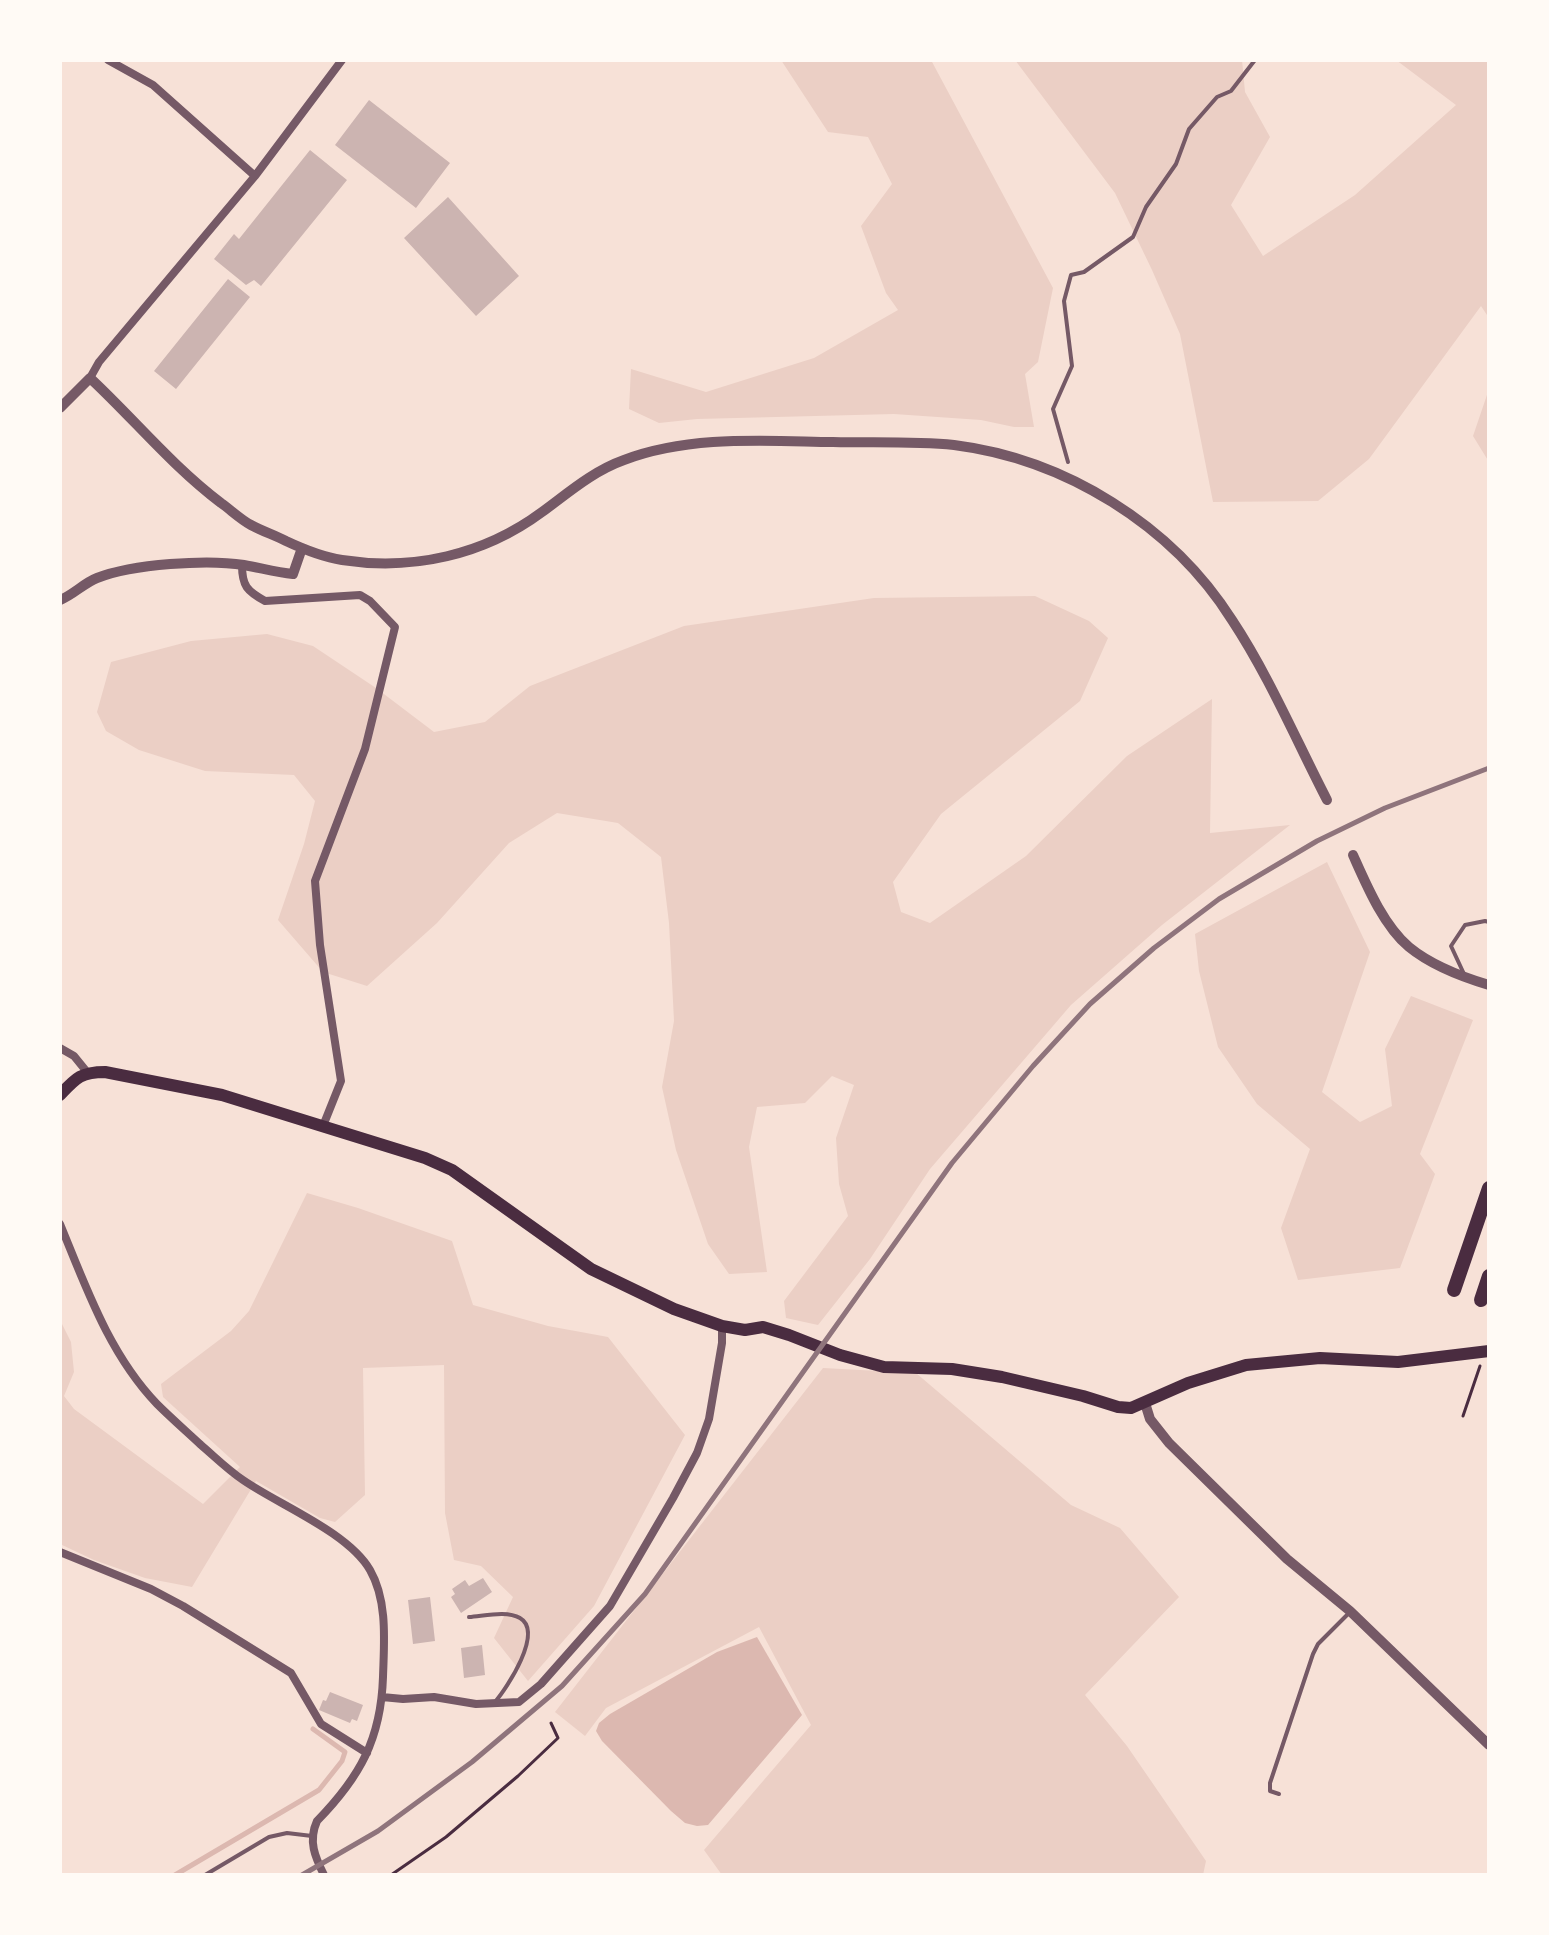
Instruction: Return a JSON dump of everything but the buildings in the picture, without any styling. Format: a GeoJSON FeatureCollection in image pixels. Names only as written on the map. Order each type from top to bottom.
{"type":"FeatureCollection","features":[{"type":"Feature","properties":{"kind":"highway"},"geometry":{"type":"LineString","coordinates":[[1454,1290],[1489,1188]]}},
{"type":"Feature","properties":{"kind":"highway"},"geometry":{"type":"LineString","coordinates":[[1481,1300],[1489,1276]]}},
{"type":"Feature","properties":{"kind":"main road"},"geometry":{"type":"LineString","coordinates":[[60,1095],[87,1072],[105,1072],[209,1092],[425,1158],[452,1170],[591,1269],[674,1309],[722,1326],[745,1330],[763,1327],[840,1355],[884,1367],[952,1369],[1002,1377],[1131,1408],[1188,1383],[1246,1365],[1320,1358],[1398,1362],[1489,1351]]}},
{"type":"Feature","properties":{"kind":"street"},"geometry":{"type":"LineString","coordinates":[[108,60],[153,85],[255,176]]}},
{"type":"Feature","properties":{"kind":"street"},"geometry":{"type":"LineString","coordinates":[[60,408],[90,378],[99,362],[255,176],[342,60]]}},
{"type":"Feature","properties":{"kind":"street"},"geometry":{"type":"LineString","coordinates":[[90,378],[174,464],[250,525],[302,548],[339,559],[387,565],[428,561],[461,553],[513,531],[592,476],[622,460],[688,444],[738,441],[923,443],[954,445],[1032,463],[1067,477],[1139,520],[1179,554],[1207,584],[1232,618],[1256,661],[1327,800]]}},
{"type":"Feature","properties":{"kind":"street"},"geometry":{"type":"LineString","coordinates":[[60,600],[96,578],[147,566],[242,565],[293,574],[302,548]]}},
{"type":"Feature","properties":{"kind":"street"},"geometry":{"type":"LineString","coordinates":[[242,565],[243,584],[265,601],[360,595],[395,627],[365,749],[315,881],[320,945],[341,1081],[323,1126]]}},
{"type":"Feature","properties":{"kind":"street"},"geometry":{"type":"LineString","coordinates":[[1353,855],[1387,920],[1408,946],[1437,965],[1489,985]]}},
{"type":"Feature","properties":{"kind":"street"},"geometry":{"type":"LineString","coordinates":[[60,1048],[74,1056],[87,1072]]}},
{"type":"Feature","properties":{"kind":"street"},"geometry":{"type":"LineString","coordinates":[[60,1224],[109,1340],[140,1384],[240,1478],[336,1536],[358,1555],[376,1583],[384,1630],[378,1724],[353,1779],[317,1821],[312,1836],[314,1854],[324,1875]]}},
{"type":"Feature","properties":{"kind":"street"},"geometry":{"type":"LineString","coordinates":[[382,1697],[434,1697],[476,1704],[519,1702],[541,1684],[610,1606],[697,1453],[709,1419],[722,1326]]}},
{"type":"Feature","properties":{"kind":"street"},"geometry":{"type":"LineString","coordinates":[[1145,1403],[1150,1419],[1169,1443],[1287,1559],[1350,1611],[1489,1745]]}},
{"type":"Feature","properties":{"kind":"street"},"geometry":{"type":"LineString","coordinates":[[60,1552],[162,1595],[291,1673],[321,1724],[367,1753]]}},
{"type":"Feature","properties":{"kind":"lane"},"geometry":{"type":"LineString","coordinates":[[1068,462],[1053,409],[1072,366],[1064,301],[1071,275],[1084,272],[1133,237],[1146,207],[1176,164],[1189,129],[1217,97],[1231,91],[1255,60]]}},
{"type":"Feature","properties":{"kind":"lane"},"geometry":{"type":"LineString","coordinates":[[1465,976],[1451,946],[1465,925],[1489,922]]}},
{"type":"Feature","properties":{"kind":"lane"},"geometry":{"type":"LineString","coordinates":[[1279,1794],[1270,1791],[1270,1783],[1313,1654],[1318,1644],[1350,1611]]}},
{"type":"Feature","properties":{"kind":"lane"},"geometry":{"type":"LineString","coordinates":[[469,1617],[506,1614],[521,1618],[527,1627],[527,1644],[518,1667],[505,1690],[493,1703]]}},
{"type":"Feature","properties":{"kind":"lane"},"geometry":{"type":"LineString","coordinates":[[205,1875],[269,1837],[287,1833],[312,1836]]}},
{"type":"Feature","properties":{"kind":"path"},"geometry":{"type":"LineString","coordinates":[[1463,1416],[1480,1366]]}},
{"type":"Feature","properties":{"kind":"path"},"geometry":{"type":"LineString","coordinates":[[391,1875],[446,1837],[548,1748],[558,1738],[551,1723]]}},
{"type":"Feature","properties":{"kind":"shaded area"},"geometry":{"type":"Polygon","coordinates":[[[781,60],[931,60],[1053,288],[1038,362],[1025,374],[1034,427],[894,414],[697,419],[659,423],[629,409],[631,369],[706,392],[814,358],[898,310],[886,293],[861,226],[892,184],[868,137],[828,132],[781,60]]]}},
{"type":"Feature","properties":{"kind":"shaded area"},"geometry":{"type":"Polygon","coordinates":[[[1015,60],[1242,60],[1245,92],[1270,137],[1231,205],[1263,256],[1355,195],[1456,105],[1396,60],[1489,60],[1489,318],[1481,306],[1369,459],[1318,501],[1213,502],[1180,334],[1152,270],[1115,193],[1015,60]]]}},
{"type":"Feature","properties":{"kind":"shaded area"},"geometry":{"type":"Polygon","coordinates":[[[1489,389],[1489,462],[1473,436],[1489,389]]]}},
{"type":"Feature","properties":{"kind":"shaded area"},"geometry":{"type":"Polygon","coordinates":[[[1035,596],[1089,621],[1108,638],[1080,701],[941,814],[893,882],[901,912],[930,923],[1026,856],[1127,756],[1212,699],[1210,833],[1290,825],[1162,925],[1071,1005],[930,1169],[870,1259],[818,1325],[786,1318],[784,1301],[848,1216],[839,1184],[836,1138],[854,1085],[832,1076],[805,1103],[757,1107],[749,1147],[767,1272],[729,1274],[708,1244],[676,1150],[662,1087],[674,1021],[669,923],[661,857],[618,823],[557,813],[509,843],[437,923],[367,986],[323,972],[278,920],[315,801],[294,775],[205,771],[139,750],[106,731],[97,712],[111,662],[191,641],[267,634],[313,646],[434,732],[485,722],[530,686],[684,626],[874,598],[1035,596]]]}},
{"type":"Feature","properties":{"kind":"shaded area"},"geometry":{"type":"Polygon","coordinates":[[[1327,862],[1370,952],[1322,1092],[1360,1122],[1392,1106],[1385,1049],[1411,996],[1473,1020],[1420,1154],[1435,1174],[1400,1268],[1298,1280],[1281,1228],[1310,1149],[1257,1104],[1218,1047],[1199,971],[1195,934],[1327,862]]]}},
{"type":"Feature","properties":{"kind":"shaded area"},"geometry":{"type":"Polygon","coordinates":[[[307,1193],[452,1241],[473,1305],[548,1326],[608,1337],[685,1435],[594,1606],[528,1681],[494,1638],[513,1597],[481,1566],[454,1560],[445,1513],[444,1365],[363,1368],[365,1495],[335,1522],[320,1518],[256,1481],[192,1587],[145,1578],[60,1544],[60,1320],[71,1342],[74,1372],[64,1396],[74,1409],[203,1504],[240,1467],[163,1397],[161,1384],[231,1331],[249,1311],[307,1193]]]}},
{"type":"Feature","properties":{"kind":"shaded area"},"geometry":{"type":"Polygon","coordinates":[[[823,1368],[916,1373],[1071,1505],[1120,1528],[1179,1597],[1085,1695],[1127,1746],[1206,1861],[1203,1875],[722,1875],[704,1850],[811,1725],[759,1627],[606,1708],[585,1736],[555,1712],[823,1368]]]}},
{"type":"Feature","properties":{"kind":"shaded area"},"geometry":{"type":"Polygon","coordinates":[[[757,1637],[802,1715],[708,1825],[685,1823],[602,1741],[596,1731],[599,1723],[717,1652],[757,1637]]]}},
{"type":"Feature","properties":{"kind":"waterway"},"geometry":{"type":"LineString","coordinates":[[175,1875],[319,1790],[342,1761],[345,1752],[313,1729]]}},
{"type":"Feature","properties":{"kind":"railway"},"geometry":{"type":"LineString","coordinates":[[302,1875],[378,1831],[472,1762],[562,1686],[645,1594],[952,1163],[1033,1066],[1090,1004],[1154,948],[1219,899],[1317,841],[1385,808],[1489,768]]}}]}
